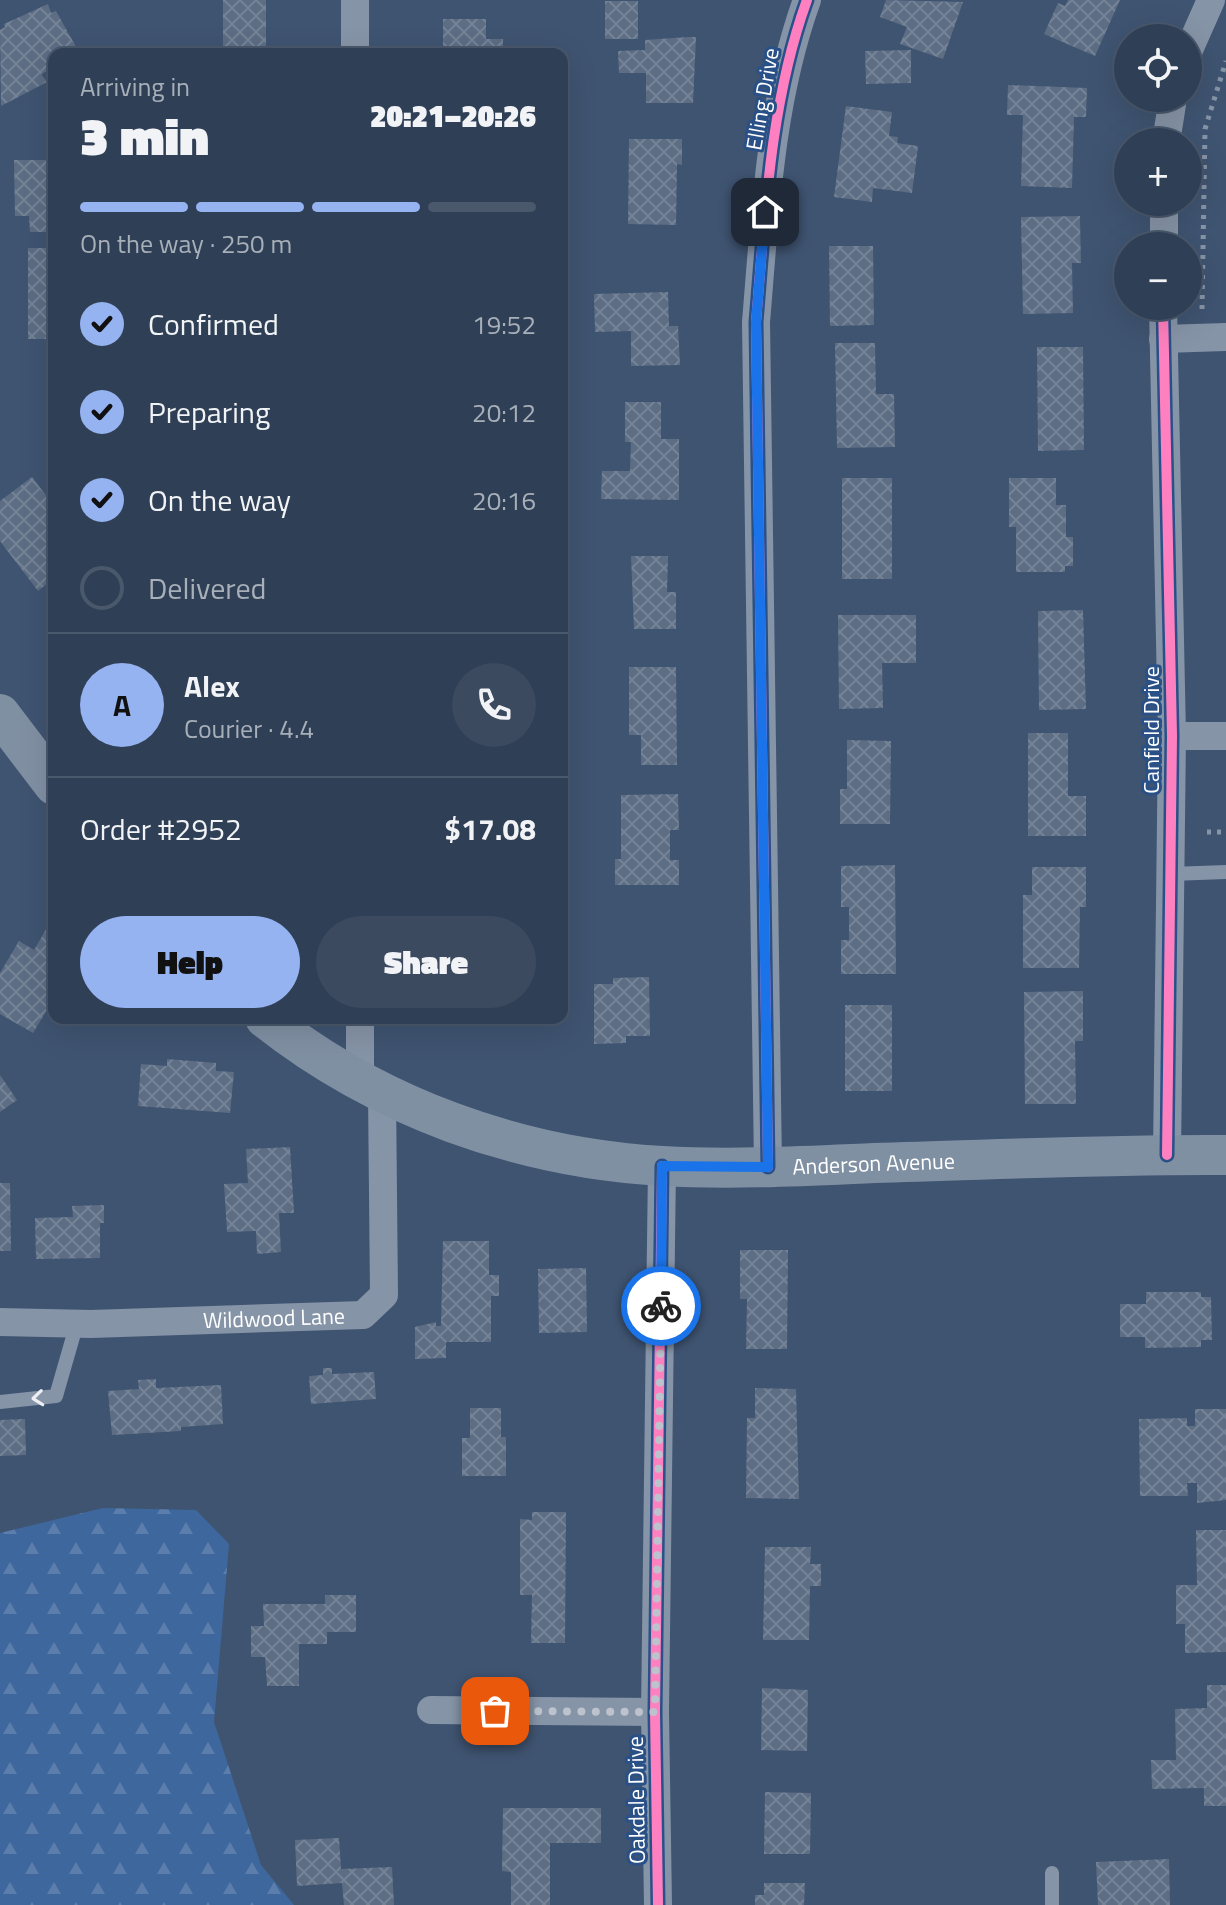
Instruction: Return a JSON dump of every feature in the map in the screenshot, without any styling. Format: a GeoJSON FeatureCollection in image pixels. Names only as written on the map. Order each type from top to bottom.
{"type":"FeatureCollection","features":[{"type":"Feature","properties":{"kind":"main road"},"geometry":{"type":"LineString","coordinates":[[0,714],[48,777]]}},
{"type":"Feature","properties":{"kind":"main road","name":"Anderson Avenue"},"geometry":{"type":"LineString","coordinates":[[272,1024],[293,1041],[371,1086],[495,1138],[580,1157],[662,1166],[768,1167],[1226,1155]]}},
{"type":"Feature","properties":{"kind":"street"},"geometry":{"type":"LineString","coordinates":[[355,0],[355,48]]}},
{"type":"Feature","properties":{"kind":"street","name":"Elling Drive"},"geometry":{"type":"LineString","coordinates":[[768,1167],[756,322],[768,184],[794,36],[807,0]]}},
{"type":"Feature","properties":{"kind":"street"},"geometry":{"type":"LineString","coordinates":[[1200,24],[1211,0]]}},
{"type":"Feature","properties":{"kind":"street","name":"Canfield Drive"},"geometry":{"type":"LineString","coordinates":[[1163,320],[1172,736],[1167,1155]]}},
{"type":"Feature","properties":{"kind":"street"},"geometry":{"type":"LineString","coordinates":[[1163,339],[1214,337]]}},
{"type":"Feature","properties":{"kind":"street"},"geometry":{"type":"LineString","coordinates":[[1172,736],[1226,736]]}},
{"type":"Feature","properties":{"kind":"street","name":"Wildwood Lane"},"geometry":{"type":"LineString","coordinates":[[0,1322],[77,1323],[363,1315],[384,1295],[371,1086],[361,1024]]}},
{"type":"Feature","properties":{"kind":"street","name":"Oakdale Drive"},"geometry":{"type":"LineString","coordinates":[[658,1905],[655,1712],[662,1166]]}},
{"type":"Feature","properties":{"kind":"street"},"geometry":{"type":"LineString","coordinates":[[431,1710],[655,1712]]}},
{"type":"Feature","properties":{"kind":"lane"},"geometry":{"type":"LineString","coordinates":[[1171,874],[1226,872]]}},
{"type":"Feature","properties":{"kind":"lane"},"geometry":{"type":"LineString","coordinates":[[0,1402],[56,1396],[77,1323]]}},
{"type":"Feature","properties":{"kind":"lane"},"geometry":{"type":"LineString","coordinates":[[1052,1873],[1052,1905]]}},
{"type":"Feature","properties":{"kind":"path"},"geometry":{"type":"LineString","coordinates":[[1214,337],[1205,129],[1226,61]]}},
{"type":"Feature","properties":{"kind":"path"},"geometry":{"type":"LineString","coordinates":[[1207,832],[1226,832]]}},
{"type":"Feature","properties":{"kind":"green space"},"geometry":{"type":"Polygon","coordinates":[[[103,1508],[196,1510],[229,1544],[214,1722],[261,1865],[294,1905],[0,1905],[0,1533],[103,1508]]]}},
{"type":"Feature","properties":{"kind":"building"},"geometry":{"type":"Polygon","coordinates":[[[223,0],[266,0],[266,48],[223,48],[223,0]]]}},
{"type":"Feature","properties":{"kind":"building"},"geometry":{"type":"Polygon","coordinates":[[[886,0],[963,2],[943,59],[900,44],[907,27],[880,17],[886,0]]]}},
{"type":"Feature","properties":{"kind":"building"},"geometry":{"type":"Polygon","coordinates":[[[1068,0],[1120,0],[1095,56],[1044,34],[1058,3],[1065,6],[1068,0]]]}},
{"type":"Feature","properties":{"kind":"building"},"geometry":{"type":"Polygon","coordinates":[[[605,1],[638,1],[638,39],[605,39],[605,1]]]}},
{"type":"Feature","properties":{"kind":"building"},"geometry":{"type":"Polygon","coordinates":[[[48,4],[51,13],[56,11],[77,48],[48,48],[48,71],[41,74],[47,82],[1,106],[0,30],[5,27],[4,24],[48,4]]]}},
{"type":"Feature","properties":{"kind":"building"},"geometry":{"type":"Polygon","coordinates":[[[443,19],[486,19],[486,39],[503,39],[503,48],[443,48],[443,19]]]}},
{"type":"Feature","properties":{"kind":"building"},"geometry":{"type":"Polygon","coordinates":[[[696,37],[693,103],[646,103],[646,73],[619,73],[618,51],[645,50],[645,40],[696,37]]]}},
{"type":"Feature","properties":{"kind":"building"},"geometry":{"type":"Polygon","coordinates":[[[911,50],[911,83],[866,84],[865,51],[911,50]]]}},
{"type":"Feature","properties":{"kind":"building"},"geometry":{"type":"Polygon","coordinates":[[[1008,85],[1087,88],[1086,117],[1074,117],[1072,188],[1021,186],[1023,115],[1007,115],[1008,85]]]}},
{"type":"Feature","properties":{"kind":"building"},"geometry":{"type":"Polygon","coordinates":[[[846,106],[892,112],[889,136],[898,137],[897,143],[918,146],[912,193],[873,188],[872,202],[834,197],[846,106]]]}},
{"type":"Feature","properties":{"kind":"building"},"geometry":{"type":"Polygon","coordinates":[[[629,139],[682,139],[682,165],[677,164],[676,225],[628,224],[629,139]]]}},
{"type":"Feature","properties":{"kind":"building"},"geometry":{"type":"Polygon","coordinates":[[[14,160],[48,160],[48,232],[30,232],[29,216],[15,216],[14,160]]]}},
{"type":"Feature","properties":{"kind":"building"},"geometry":{"type":"Polygon","coordinates":[[[1080,216],[1081,263],[1072,263],[1073,313],[1023,314],[1021,217],[1080,216]]]}},
{"type":"Feature","properties":{"kind":"building"},"geometry":{"type":"Polygon","coordinates":[[[829,246],[873,246],[874,325],[830,326],[829,246]]]}},
{"type":"Feature","properties":{"kind":"building"},"geometry":{"type":"Polygon","coordinates":[[[28,248],[48,248],[48,339],[28,339],[28,248]]]}},
{"type":"Feature","properties":{"kind":"building"},"geometry":{"type":"Polygon","coordinates":[[[668,292],[669,326],[678,326],[680,365],[631,366],[631,331],[595,332],[594,294],[668,292]]]}},
{"type":"Feature","properties":{"kind":"building"},"geometry":{"type":"Polygon","coordinates":[[[835,343],[875,343],[876,394],[894,394],[895,447],[837,448],[835,343]]]}},
{"type":"Feature","properties":{"kind":"building"},"geometry":{"type":"Polygon","coordinates":[[[1037,347],[1083,347],[1084,450],[1038,451],[1037,347]]]}},
{"type":"Feature","properties":{"kind":"building"},"geometry":{"type":"Polygon","coordinates":[[[625,402],[661,402],[661,439],[679,439],[679,500],[601,499],[602,471],[630,471],[631,442],[625,442],[625,402]]]}},
{"type":"Feature","properties":{"kind":"building"},"geometry":{"type":"Polygon","coordinates":[[[32,477],[48,498],[48,583],[38,591],[0,541],[0,501],[32,477]]]}},
{"type":"Feature","properties":{"kind":"building"},"geometry":{"type":"Polygon","coordinates":[[[842,478],[892,478],[892,579],[842,579],[842,478]]]}},
{"type":"Feature","properties":{"kind":"building"},"geometry":{"type":"Polygon","coordinates":[[[1009,478],[1056,478],[1056,505],[1066,505],[1066,537],[1073,537],[1073,566],[1065,566],[1065,572],[1016,572],[1016,527],[1009,527],[1009,478]]]}},
{"type":"Feature","properties":{"kind":"building"},"geometry":{"type":"Polygon","coordinates":[[[631,556],[668,556],[667,592],[676,592],[676,629],[634,629],[631,556]]]}},
{"type":"Feature","properties":{"kind":"building"},"geometry":{"type":"Polygon","coordinates":[[[1083,610],[1086,709],[1039,710],[1038,611],[1083,610]]]}},
{"type":"Feature","properties":{"kind":"building"},"geometry":{"type":"Polygon","coordinates":[[[838,615],[916,615],[916,663],[882,663],[883,708],[839,709],[838,615]]]}},
{"type":"Feature","properties":{"kind":"building"},"geometry":{"type":"Polygon","coordinates":[[[629,667],[676,667],[677,765],[641,765],[641,735],[629,735],[629,667]]]}},
{"type":"Feature","properties":{"kind":"building"},"geometry":{"type":"Polygon","coordinates":[[[1028,733],[1068,733],[1068,796],[1086,796],[1086,836],[1028,836],[1028,733]]]}},
{"type":"Feature","properties":{"kind":"building"},"geometry":{"type":"Polygon","coordinates":[[[847,740],[891,741],[890,824],[840,824],[840,789],[847,789],[847,740]]]}},
{"type":"Feature","properties":{"kind":"building"},"geometry":{"type":"Polygon","coordinates":[[[678,794],[679,830],[670,830],[670,860],[679,860],[679,885],[615,885],[615,859],[621,859],[621,795],[678,794]]]}},
{"type":"Feature","properties":{"kind":"building"},"geometry":{"type":"Polygon","coordinates":[[[895,865],[896,974],[841,974],[841,940],[849,940],[849,907],[841,907],[841,866],[895,865]]]}},
{"type":"Feature","properties":{"kind":"building"},"geometry":{"type":"Polygon","coordinates":[[[1032,867],[1086,867],[1086,907],[1080,907],[1079,968],[1023,968],[1023,895],[1032,895],[1032,867]]]}},
{"type":"Feature","properties":{"kind":"building"},"geometry":{"type":"Polygon","coordinates":[[[48,926],[48,1008],[33,1033],[0,1014],[0,973],[19,941],[34,950],[48,926]]]}},
{"type":"Feature","properties":{"kind":"building"},"geometry":{"type":"Polygon","coordinates":[[[649,977],[650,1036],[626,1036],[626,1043],[594,1044],[594,984],[613,984],[613,978],[649,977]]]}},
{"type":"Feature","properties":{"kind":"building"},"geometry":{"type":"Polygon","coordinates":[[[1083,991],[1083,1041],[1075,1041],[1076,1104],[1025,1104],[1024,992],[1083,991]]]}},
{"type":"Feature","properties":{"kind":"building"},"geometry":{"type":"Polygon","coordinates":[[[845,1005],[892,1005],[892,1091],[845,1091],[845,1005]]]}},
{"type":"Feature","properties":{"kind":"building"},"geometry":{"type":"Polygon","coordinates":[[[167,1059],[216,1063],[216,1071],[234,1072],[230,1113],[138,1106],[141,1064],[167,1066],[167,1059]]]}},
{"type":"Feature","properties":{"kind":"building"},"geometry":{"type":"Polygon","coordinates":[[[0,1075],[17,1100],[0,1112],[0,1075]]]}},
{"type":"Feature","properties":{"kind":"building"},"geometry":{"type":"Polygon","coordinates":[[[290,1147],[294,1213],[279,1213],[281,1252],[257,1254],[256,1231],[227,1232],[224,1184],[248,1183],[246,1149],[290,1147]]]}},
{"type":"Feature","properties":{"kind":"building"},"geometry":{"type":"Polygon","coordinates":[[[0,1183],[10,1183],[11,1251],[0,1251],[0,1183]]]}},
{"type":"Feature","properties":{"kind":"building"},"geometry":{"type":"Polygon","coordinates":[[[104,1205],[104,1223],[100,1223],[100,1258],[36,1259],[35,1218],[73,1217],[72,1206],[104,1205]]]}},
{"type":"Feature","properties":{"kind":"building"},"geometry":{"type":"Polygon","coordinates":[[[443,1241],[489,1241],[489,1275],[499,1275],[499,1296],[491,1296],[491,1342],[446,1342],[446,1358],[415,1359],[415,1327],[436,1322],[436,1326],[441,1326],[443,1241]]]}},
{"type":"Feature","properties":{"kind":"building"},"geometry":{"type":"Polygon","coordinates":[[[740,1250],[788,1250],[787,1349],[746,1349],[747,1299],[740,1299],[740,1250]]]}},
{"type":"Feature","properties":{"kind":"building"},"geometry":{"type":"Polygon","coordinates":[[[586,1268],[587,1332],[539,1333],[538,1269],[586,1268]]]}},
{"type":"Feature","properties":{"kind":"building"},"geometry":{"type":"Polygon","coordinates":[[[1146,1292],[1201,1292],[1201,1297],[1211,1297],[1212,1340],[1201,1340],[1201,1347],[1145,1348],[1145,1337],[1120,1337],[1120,1304],[1146,1304],[1146,1292]]]}},
{"type":"Feature","properties":{"kind":"building"},"geometry":{"type":"Polygon","coordinates":[[[323,1368],[332,1368],[332,1374],[374,1372],[376,1399],[311,1404],[309,1376],[323,1375],[323,1368]]]}},
{"type":"Feature","properties":{"kind":"building"},"geometry":{"type":"Polygon","coordinates":[[[156,1379],[156,1388],[221,1385],[223,1424],[181,1427],[181,1431],[112,1435],[108,1391],[139,1389],[138,1380],[156,1379]]]}},
{"type":"Feature","properties":{"kind":"building"},"geometry":{"type":"Polygon","coordinates":[[[755,1388],[796,1389],[799,1499],[746,1498],[747,1418],[755,1418],[755,1388]]]}},
{"type":"Feature","properties":{"kind":"building"},"geometry":{"type":"Polygon","coordinates":[[[470,1408],[501,1408],[501,1437],[506,1437],[506,1476],[462,1476],[462,1438],[470,1438],[470,1408]]]}},
{"type":"Feature","properties":{"kind":"building"},"geometry":{"type":"Polygon","coordinates":[[[1195,1409],[1226,1409],[1226,1500],[1197,1503],[1197,1483],[1187,1483],[1188,1496],[1140,1496],[1139,1419],[1187,1418],[1187,1426],[1195,1426],[1195,1409]]]}},
{"type":"Feature","properties":{"kind":"building"},"geometry":{"type":"Polygon","coordinates":[[[25,1419],[26,1455],[0,1456],[0,1420],[25,1419]]]}},
{"type":"Feature","properties":{"kind":"building"},"geometry":{"type":"Polygon","coordinates":[[[532,1512],[566,1512],[565,1643],[531,1643],[532,1595],[520,1595],[520,1519],[532,1520],[532,1512]]]}},
{"type":"Feature","properties":{"kind":"building"},"geometry":{"type":"Polygon","coordinates":[[[1196,1530],[1226,1530],[1226,1652],[1185,1653],[1185,1624],[1176,1624],[1176,1585],[1197,1585],[1196,1530]]]}},
{"type":"Feature","properties":{"kind":"building"},"geometry":{"type":"Polygon","coordinates":[[[765,1547],[811,1547],[810,1564],[821,1564],[821,1586],[810,1586],[809,1640],[763,1640],[765,1547]]]}},
{"type":"Feature","properties":{"kind":"building"},"geometry":{"type":"Polygon","coordinates":[[[325,1595],[356,1595],[356,1632],[327,1632],[327,1644],[299,1644],[299,1686],[267,1686],[265,1657],[251,1657],[251,1626],[264,1626],[263,1604],[325,1604],[325,1595]]]}},
{"type":"Feature","properties":{"kind":"building"},"geometry":{"type":"Polygon","coordinates":[[[1207,1685],[1226,1685],[1226,1806],[1204,1806],[1204,1788],[1152,1789],[1151,1760],[1176,1760],[1175,1709],[1207,1708],[1207,1685]]]}},
{"type":"Feature","properties":{"kind":"building"},"geometry":{"type":"Polygon","coordinates":[[[762,1688],[808,1690],[807,1751],[761,1750],[762,1688]]]}},
{"type":"Feature","properties":{"kind":"building"},"geometry":{"type":"Polygon","coordinates":[[[765,1792],[811,1793],[810,1854],[764,1854],[765,1792]]]}},
{"type":"Feature","properties":{"kind":"building"},"geometry":{"type":"Polygon","coordinates":[[[503,1808],[601,1808],[601,1843],[550,1843],[550,1905],[511,1905],[511,1872],[502,1871],[503,1808]]]}},
{"type":"Feature","properties":{"kind":"building"},"geometry":{"type":"Polygon","coordinates":[[[339,1838],[341,1869],[392,1867],[394,1905],[344,1905],[342,1883],[297,1886],[295,1840],[339,1838]]]}},
{"type":"Feature","properties":{"kind":"building"},"geometry":{"type":"Polygon","coordinates":[[[1169,1859],[1170,1905],[1098,1905],[1096,1862],[1169,1859]]]}},
{"type":"Feature","properties":{"kind":"building"},"geometry":{"type":"Polygon","coordinates":[[[764,1883],[805,1883],[804,1905],[755,1905],[755,1895],[764,1895],[764,1883]]]}},
{"type":"Feature","properties":{"kind":"cycle path"},"geometry":{"type":"LineString","coordinates":[[768,1167],[756,322],[766,200],[777,118],[807,0]]}},
{"type":"Feature","properties":{"kind":"cycle path"},"geometry":{"type":"LineString","coordinates":[[1163,320],[1172,736],[1167,1155]]}},
{"type":"Feature","properties":{"kind":"cycle path"},"geometry":{"type":"LineString","coordinates":[[658,1905],[655,1712],[662,1166]]}},
{"type":"Feature","properties":{"kind":"way so far"},"geometry":{"type":"LineString","coordinates":[[495,1711],[655,1712],[661,1306]]}},
{"type":"Feature","properties":{"kind":"route"},"geometry":{"type":"LineString","coordinates":[[661,1306],[662,1166],[768,1167],[756,322],[765,212]]}}]}
